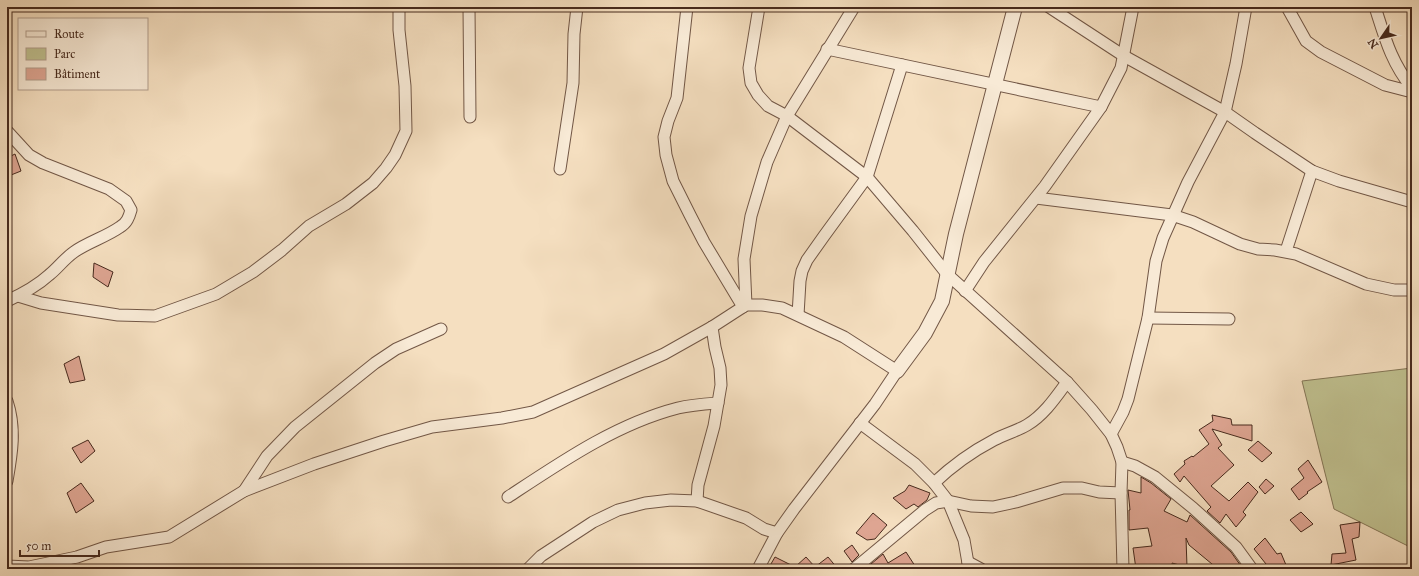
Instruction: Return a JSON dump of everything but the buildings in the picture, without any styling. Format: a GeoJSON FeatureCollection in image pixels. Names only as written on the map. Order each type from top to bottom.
{"type":"FeatureCollection","features":[{"type":"Feature","properties":{"kind":"street"},"geometry":{"type":"LineString","coordinates":[[18,296],[41,303],[118,315],[155,316],[216,294],[253,272],[282,250],[309,226],[346,204],[373,183],[386,168],[395,155],[406,131],[405,86],[399,30],[399,7]]}},
{"type":"Feature","properties":{"kind":"street"},"geometry":{"type":"LineString","coordinates":[[469,7],[470,117]]}},
{"type":"Feature","properties":{"kind":"street"},"geometry":{"type":"LineString","coordinates":[[560,168],[573,83],[574,34],[577,7]]}},
{"type":"Feature","properties":{"kind":"street"},"geometry":{"type":"LineString","coordinates":[[687,7],[677,98],[668,121],[664,137],[666,155],[673,181],[704,242],[745,306]]}},
{"type":"Feature","properties":{"kind":"street"},"geometry":{"type":"LineString","coordinates":[[759,7],[749,68],[751,83],[758,96],[768,106],[787,116],[867,177],[947,274],[1067,382],[1111,434],[1122,462],[1121,493],[1123,569]]}},
{"type":"Feature","properties":{"kind":"street"},"geometry":{"type":"LineString","coordinates":[[745,306],[744,259],[751,216],[767,162],[787,116],[854,7]]}},
{"type":"Feature","properties":{"kind":"street"},"geometry":{"type":"LineString","coordinates":[[758,569],[777,533],[860,423],[925,333],[942,301],[946,288],[947,274],[1015,7]]}},
{"type":"Feature","properties":{"kind":"street"},"geometry":{"type":"LineString","coordinates":[[1049,7],[1124,56],[1225,112],[1254,133],[1312,170],[1339,181],[1412,202]]}},
{"type":"Feature","properties":{"kind":"street"},"geometry":{"type":"LineString","coordinates":[[965,291],[984,262],[1036,198],[1101,107],[1121,68],[1133,7]]}},
{"type":"Feature","properties":{"kind":"street"},"geometry":{"type":"LineString","coordinates":[[1111,434],[1128,399],[1148,318],[1156,261],[1163,238],[1188,182],[1225,112],[1236,64],[1246,7]]}},
{"type":"Feature","properties":{"kind":"street"},"geometry":{"type":"LineString","coordinates":[[1287,7],[1306,41],[1322,52],[1385,85],[1412,92]]}},
{"type":"Feature","properties":{"kind":"street"},"geometry":{"type":"LineString","coordinates":[[1375,7],[1390,52],[1401,73],[1412,88]]}},
{"type":"Feature","properties":{"kind":"street"},"geometry":{"type":"LineString","coordinates":[[827,50],[1101,107]]}},
{"type":"Feature","properties":{"kind":"street"},"geometry":{"type":"LineString","coordinates":[[798,316],[800,281],[807,260],[867,177],[902,65]]}},
{"type":"Feature","properties":{"kind":"street"},"geometry":{"type":"LineString","coordinates":[[7,131],[29,155],[43,163],[109,188],[126,200],[131,210],[128,219],[120,227],[75,251],[62,261],[50,275],[18,296],[7,301]]}},
{"type":"Feature","properties":{"kind":"street"},"geometry":{"type":"LineString","coordinates":[[1286,251],[1312,170]]}},
{"type":"Feature","properties":{"kind":"street"},"geometry":{"type":"LineString","coordinates":[[1036,198],[1172,215],[1193,222],[1240,244],[1258,249],[1286,251],[1305,257],[1366,284],[1394,290],[1412,290]]}},
{"type":"Feature","properties":{"kind":"street"},"geometry":{"type":"LineString","coordinates":[[7,566],[29,567],[77,557],[106,547],[169,536],[244,492],[314,464],[432,427],[502,418],[533,412],[664,354],[712,327],[745,306],[762,304],[782,308],[844,337],[897,371]]}},
{"type":"Feature","properties":{"kind":"street"},"geometry":{"type":"LineString","coordinates":[[1148,318],[1229,319]]}},
{"type":"Feature","properties":{"kind":"street"},"geometry":{"type":"LineString","coordinates":[[697,501],[698,485],[714,426],[721,385],[720,368],[712,327]]}},
{"type":"Feature","properties":{"kind":"street"},"geometry":{"type":"LineString","coordinates":[[244,492],[267,456],[295,427],[375,363],[396,349],[441,329]]}},
{"type":"Feature","properties":{"kind":"street"},"geometry":{"type":"LineString","coordinates":[[934,483],[979,448],[1028,424],[1044,410],[1067,382]]}},
{"type":"Feature","properties":{"kind":"street"},"geometry":{"type":"LineString","coordinates":[[7,401],[12,414],[13,434],[7,481]]}},
{"type":"Feature","properties":{"kind":"street"},"geometry":{"type":"LineString","coordinates":[[508,497],[577,452],[636,423],[657,414],[680,408],[718,402]]}},
{"type":"Feature","properties":{"kind":"street"},"geometry":{"type":"LineString","coordinates":[[860,423],[915,464],[934,483],[948,501],[964,540],[968,565],[981,569]]}},
{"type":"Feature","properties":{"kind":"street"},"geometry":{"type":"LineString","coordinates":[[1122,462],[1135,466],[1155,477],[1193,508],[1236,547],[1252,569]]}},
{"type":"Feature","properties":{"kind":"street"},"geometry":{"type":"LineString","coordinates":[[854,569],[936,503],[948,501],[971,506],[993,507],[1063,488],[1082,488],[1099,492],[1121,493]]}},
{"type":"Feature","properties":{"kind":"street"},"geometry":{"type":"LineString","coordinates":[[528,569],[541,556],[593,522],[618,510],[645,503],[671,500],[697,501],[746,518],[764,529],[777,533]]}},
{"type":"Feature","properties":{"kind":"green space"},"geometry":{"type":"Polygon","coordinates":[[[1412,368],[1412,548],[1334,509],[1302,381],[1412,368]]]}}]}
